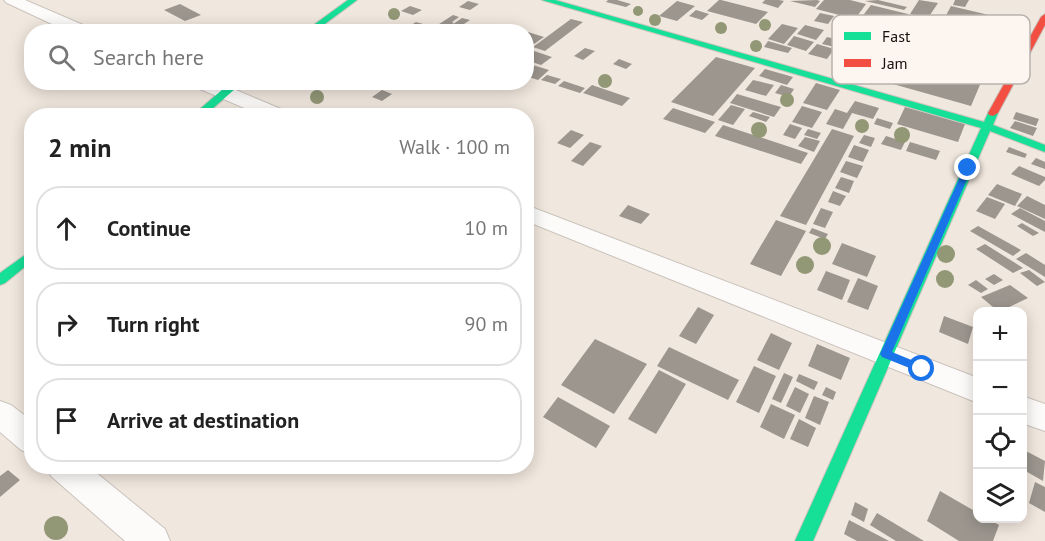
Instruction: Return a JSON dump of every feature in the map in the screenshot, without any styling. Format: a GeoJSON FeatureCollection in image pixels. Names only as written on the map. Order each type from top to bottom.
{"type":"FeatureCollection","features":[{"type":"Feature","properties":{"kind":"street"},"geometry":{"type":"LineString","coordinates":[[12,0],[66,24]]}},
{"type":"Feature","properties":{"kind":"street"},"geometry":{"type":"LineString","coordinates":[[319,24],[353,0]]}},
{"type":"Feature","properties":{"kind":"street"},"geometry":{"type":"LineString","coordinates":[[546,0],[832,82]]}},
{"type":"Feature","properties":{"kind":"street"},"geometry":{"type":"LineString","coordinates":[[1030,45],[1045,17]]}},
{"type":"Feature","properties":{"kind":"street"},"geometry":{"type":"LineString","coordinates":[[840,84],[987,126],[1045,149]]}},
{"type":"Feature","properties":{"kind":"street"},"geometry":{"type":"LineString","coordinates":[[804,541],[987,126],[1009,84]]}},
{"type":"Feature","properties":{"kind":"street"},"geometry":{"type":"LineString","coordinates":[[207,108],[229,90]]}},
{"type":"Feature","properties":{"kind":"street"},"geometry":{"type":"LineString","coordinates":[[235,90],[267,108]]}},
{"type":"Feature","properties":{"kind":"street"},"geometry":{"type":"LineString","coordinates":[[534,215],[973,389]]}},
{"type":"Feature","properties":{"kind":"street"},"geometry":{"type":"LineString","coordinates":[[0,280],[24,260]]}},
{"type":"Feature","properties":{"kind":"street"},"geometry":{"type":"LineString","coordinates":[[1027,411],[1045,418]]}},
{"type":"Feature","properties":{"kind":"street"},"geometry":{"type":"LineString","coordinates":[[0,414],[24,434]]}},
{"type":"Feature","properties":{"kind":"street"},"geometry":{"type":"LineString","coordinates":[[72,474],[152,541]]}},
{"type":"Feature","properties":{"kind":"building"},"geometry":{"type":"Polygon","coordinates":[[[608,0],[631,4],[626,7],[606,2],[608,0]]]}},
{"type":"Feature","properties":{"kind":"building"},"geometry":{"type":"Polygon","coordinates":[[[719,0],[768,12],[756,24],[707,11],[719,0]]]}},
{"type":"Feature","properties":{"kind":"building"},"geometry":{"type":"Polygon","coordinates":[[[765,0],[784,1],[778,8],[762,3],[765,0]]]}},
{"type":"Feature","properties":{"kind":"building"},"geometry":{"type":"Polygon","coordinates":[[[824,0],[850,0],[866,4],[858,15],[839,15],[816,9],[824,0]]]}},
{"type":"Feature","properties":{"kind":"building"},"geometry":{"type":"Polygon","coordinates":[[[878,0],[907,7],[904,10],[865,1],[878,0]]]}},
{"type":"Feature","properties":{"kind":"building"},"geometry":{"type":"Polygon","coordinates":[[[919,0],[938,3],[930,15],[910,14],[919,0]]]}},
{"type":"Feature","properties":{"kind":"building"},"geometry":{"type":"Polygon","coordinates":[[[955,0],[969,0],[965,7],[953,5],[955,0]]]}},
{"type":"Feature","properties":{"kind":"building"},"geometry":{"type":"Polygon","coordinates":[[[468,1],[479,4],[470,10],[459,7],[468,1]]]}},
{"type":"Feature","properties":{"kind":"building"},"geometry":{"type":"Polygon","coordinates":[[[677,1],[695,6],[677,21],[659,16],[677,1]]]}},
{"type":"Feature","properties":{"kind":"building"},"geometry":{"type":"Polygon","coordinates":[[[790,1],[820,1],[815,7],[790,1]]]}},
{"type":"Feature","properties":{"kind":"building"},"geometry":{"type":"Polygon","coordinates":[[[180,4],[201,15],[185,21],[164,10],[180,4]]]}},
{"type":"Feature","properties":{"kind":"building"},"geometry":{"type":"Polygon","coordinates":[[[871,5],[908,14],[907,15],[863,15],[871,5]]]}},
{"type":"Feature","properties":{"kind":"building"},"geometry":{"type":"Polygon","coordinates":[[[410,6],[422,10],[413,15],[401,11],[410,6]]]}},
{"type":"Feature","properties":{"kind":"building"},"geometry":{"type":"Polygon","coordinates":[[[951,6],[989,15],[946,15],[951,6]]]}},
{"type":"Feature","properties":{"kind":"building"},"geometry":{"type":"Polygon","coordinates":[[[696,10],[709,14],[702,20],[689,16],[696,10]]]}},
{"type":"Feature","properties":{"kind":"building"},"geometry":{"type":"Polygon","coordinates":[[[820,13],[832,16],[828,24],[814,21],[820,13]]]}},
{"type":"Feature","properties":{"kind":"building"},"geometry":{"type":"Polygon","coordinates":[[[453,15],[459,17],[452,24],[439,24],[453,15]]]}},
{"type":"Feature","properties":{"kind":"building"},"geometry":{"type":"Polygon","coordinates":[[[462,18],[470,20],[464,24],[453,24],[462,18]]]}},
{"type":"Feature","properties":{"kind":"building"},"geometry":{"type":"Polygon","coordinates":[[[571,19],[583,22],[545,51],[534,46],[571,19]]]}},
{"type":"Feature","properties":{"kind":"building"},"geometry":{"type":"Polygon","coordinates":[[[782,24],[798,28],[784,44],[768,39],[782,24]]]}},
{"type":"Feature","properties":{"kind":"building"},"geometry":{"type":"Polygon","coordinates":[[[805,25],[824,30],[816,40],[797,34],[805,25]]]}},
{"type":"Feature","properties":{"kind":"building"},"geometry":{"type":"Polygon","coordinates":[[[534,34],[544,37],[534,44],[534,34]]]}},
{"type":"Feature","properties":{"kind":"building"},"geometry":{"type":"Polygon","coordinates":[[[794,36],[814,42],[806,51],[787,45],[794,36]]]}},
{"type":"Feature","properties":{"kind":"building"},"geometry":{"type":"Polygon","coordinates":[[[827,37],[832,38],[832,46],[822,44],[827,37]]]}},
{"type":"Feature","properties":{"kind":"building"},"geometry":{"type":"Polygon","coordinates":[[[768,41],[792,48],[788,53],[764,47],[768,41]]]}},
{"type":"Feature","properties":{"kind":"building"},"geometry":{"type":"Polygon","coordinates":[[[817,44],[832,48],[827,59],[808,54],[817,44]]]}},
{"type":"Feature","properties":{"kind":"building"},"geometry":{"type":"Polygon","coordinates":[[[585,48],[595,51],[583,60],[574,56],[585,48]]]}},
{"type":"Feature","properties":{"kind":"building"},"geometry":{"type":"Polygon","coordinates":[[[534,51],[552,57],[541,65],[534,63],[534,51]]]}},
{"type":"Feature","properties":{"kind":"building"},"geometry":{"type":"Polygon","coordinates":[[[716,57],[755,68],[713,116],[671,102],[716,57]]]}},
{"type":"Feature","properties":{"kind":"building"},"geometry":{"type":"Polygon","coordinates":[[[619,59],[632,64],[626,69],[613,64],[619,59]]]}},
{"type":"Feature","properties":{"kind":"building"},"geometry":{"type":"Polygon","coordinates":[[[534,65],[549,70],[538,80],[534,79],[534,65]]]}},
{"type":"Feature","properties":{"kind":"building"},"geometry":{"type":"Polygon","coordinates":[[[765,69],[793,77],[787,85],[759,76],[765,69]]]}},
{"type":"Feature","properties":{"kind":"building"},"geometry":{"type":"Polygon","coordinates":[[[547,75],[561,79],[555,84],[541,80],[547,75]]]}},
{"type":"Feature","properties":{"kind":"building"},"geometry":{"type":"Polygon","coordinates":[[[753,80],[774,85],[766,96],[745,90],[753,80]]]}},
{"type":"Feature","properties":{"kind":"building"},"geometry":{"type":"Polygon","coordinates":[[[564,81],[585,88],[580,93],[558,86],[564,81]]]}},
{"type":"Feature","properties":{"kind":"building"},"geometry":{"type":"Polygon","coordinates":[[[816,83],[840,90],[827,110],[803,103],[816,83]]]}},
{"type":"Feature","properties":{"kind":"building"},"geometry":{"type":"Polygon","coordinates":[[[893,84],[980,84],[971,106],[893,84]]]}},
{"type":"Feature","properties":{"kind":"building"},"geometry":{"type":"Polygon","coordinates":[[[592,85],[630,98],[622,106],[583,93],[592,85]]]}},
{"type":"Feature","properties":{"kind":"building"},"geometry":{"type":"Polygon","coordinates":[[[781,85],[794,89],[789,97],[775,93],[781,85]]]}},
{"type":"Feature","properties":{"kind":"building"},"geometry":{"type":"Polygon","coordinates":[[[382,90],[392,94],[382,101],[372,97],[382,90]]]}},
{"type":"Feature","properties":{"kind":"building"},"geometry":{"type":"Polygon","coordinates":[[[737,94],[781,107],[774,117],[730,103],[737,94]]]}},
{"type":"Feature","properties":{"kind":"building"},"geometry":{"type":"Polygon","coordinates":[[[855,101],[879,108],[873,119],[852,113],[843,129],[826,124],[835,109],[847,113],[855,101]]]}},
{"type":"Feature","properties":{"kind":"building"},"geometry":{"type":"Polygon","coordinates":[[[731,105],[745,109],[733,125],[718,120],[731,105]]]}},
{"type":"Feature","properties":{"kind":"building"},"geometry":{"type":"Polygon","coordinates":[[[802,106],[822,112],[812,128],[792,122],[802,106]]]}},
{"type":"Feature","properties":{"kind":"building"},"geometry":{"type":"Polygon","coordinates":[[[905,107],[965,124],[958,142],[897,124],[905,107]]]}},
{"type":"Feature","properties":{"kind":"building"},"geometry":{"type":"Polygon","coordinates":[[[673,108],[715,122],[705,133],[663,119],[673,108]]]}},
{"type":"Feature","properties":{"kind":"building"},"geometry":{"type":"Polygon","coordinates":[[[753,112],[770,117],[766,122],[749,116],[753,112]]]}},
{"type":"Feature","properties":{"kind":"building"},"geometry":{"type":"Polygon","coordinates":[[[1016,112],[1039,119],[1036,126],[1013,119],[1016,112]]]}},
{"type":"Feature","properties":{"kind":"building"},"geometry":{"type":"Polygon","coordinates":[[[877,118],[893,123],[890,129],[874,124],[877,118]]]}},
{"type":"Feature","properties":{"kind":"building"},"geometry":{"type":"Polygon","coordinates":[[[1015,121],[1037,128],[1033,136],[1010,128],[1015,121]]]}},
{"type":"Feature","properties":{"kind":"building"},"geometry":{"type":"Polygon","coordinates":[[[790,124],[802,128],[795,139],[783,135],[790,124]]]}},
{"type":"Feature","properties":{"kind":"building"},"geometry":{"type":"Polygon","coordinates":[[[723,125],[808,153],[801,164],[715,136],[723,125]]]}},
{"type":"Feature","properties":{"kind":"building"},"geometry":{"type":"Polygon","coordinates":[[[808,129],[821,133],[817,139],[804,135],[808,129]]]}},
{"type":"Feature","properties":{"kind":"building"},"geometry":{"type":"Polygon","coordinates":[[[832,129],[854,136],[806,225],[780,216],[832,129]]]}},
{"type":"Feature","properties":{"kind":"building"},"geometry":{"type":"Polygon","coordinates":[[[571,130],[584,135],[570,148],[557,143],[571,130]]]}},
{"type":"Feature","properties":{"kind":"building"},"geometry":{"type":"Polygon","coordinates":[[[864,135],[875,138],[871,147],[859,143],[864,135]]]}},
{"type":"Feature","properties":{"kind":"building"},"geometry":{"type":"Polygon","coordinates":[[[886,136],[905,142],[901,150],[881,144],[886,136]]]}},
{"type":"Feature","properties":{"kind":"building"},"geometry":{"type":"Polygon","coordinates":[[[805,137],[820,141],[814,152],[798,146],[805,137]]]}},
{"type":"Feature","properties":{"kind":"building"},"geometry":{"type":"Polygon","coordinates":[[[590,142],[602,146],[583,166],[571,161],[590,142]]]}},
{"type":"Feature","properties":{"kind":"building"},"geometry":{"type":"Polygon","coordinates":[[[910,142],[940,151],[936,160],[906,151],[910,142]]]}},
{"type":"Feature","properties":{"kind":"building"},"geometry":{"type":"Polygon","coordinates":[[[854,145],[869,150],[863,162],[848,157],[854,145]]]}},
{"type":"Feature","properties":{"kind":"building"},"geometry":{"type":"Polygon","coordinates":[[[1009,147],[1027,154],[1025,158],[1006,152],[1009,147]]]}},
{"type":"Feature","properties":{"kind":"building"},"geometry":{"type":"Polygon","coordinates":[[[1036,158],[1045,162],[1045,169],[1031,164],[1036,158]]]}},
{"type":"Feature","properties":{"kind":"building"},"geometry":{"type":"Polygon","coordinates":[[[846,161],[863,166],[857,178],[840,172],[846,161]]]}},
{"type":"Feature","properties":{"kind":"building"},"geometry":{"type":"Polygon","coordinates":[[[1019,166],[1045,177],[1045,180],[1039,186],[1011,174],[1019,166]]]}},
{"type":"Feature","properties":{"kind":"building"},"geometry":{"type":"Polygon","coordinates":[[[841,177],[854,181],[849,193],[835,188],[841,177]]]}},
{"type":"Feature","properties":{"kind":"building"},"geometry":{"type":"Polygon","coordinates":[[[997,184],[1022,194],[1015,206],[988,195],[997,184]]]}},
{"type":"Feature","properties":{"kind":"building"},"geometry":{"type":"Polygon","coordinates":[[[833,191],[846,196],[840,206],[828,202],[833,191]]]}},
{"type":"Feature","properties":{"kind":"building"},"geometry":{"type":"Polygon","coordinates":[[[1027,196],[1045,205],[1045,219],[1017,206],[1027,196]]]}},
{"type":"Feature","properties":{"kind":"building"},"geometry":{"type":"Polygon","coordinates":[[[987,197],[1005,204],[995,219],[976,211],[987,197]]]}},
{"type":"Feature","properties":{"kind":"building"},"geometry":{"type":"Polygon","coordinates":[[[628,205],[650,214],[641,224],[619,216],[628,205]]]}},
{"type":"Feature","properties":{"kind":"building"},"geometry":{"type":"Polygon","coordinates":[[[821,208],[833,212],[825,228],[813,224],[821,208]]]}},
{"type":"Feature","properties":{"kind":"building"},"geometry":{"type":"Polygon","coordinates":[[[1020,208],[1045,221],[1045,232],[1011,214],[1020,208]]]}},
{"type":"Feature","properties":{"kind":"building"},"geometry":{"type":"Polygon","coordinates":[[[776,220],[806,231],[781,276],[750,264],[776,220]]]}},
{"type":"Feature","properties":{"kind":"building"},"geometry":{"type":"Polygon","coordinates":[[[1022,223],[1039,233],[1033,236],[1017,226],[1022,223]]]}},
{"type":"Feature","properties":{"kind":"building"},"geometry":{"type":"Polygon","coordinates":[[[978,226],[1021,250],[1013,256],[970,231],[978,226]]]}},
{"type":"Feature","properties":{"kind":"building"},"geometry":{"type":"Polygon","coordinates":[[[812,228],[828,234],[825,239],[809,233],[812,228]]]}},
{"type":"Feature","properties":{"kind":"building"},"geometry":{"type":"Polygon","coordinates":[[[842,243],[876,256],[867,277],[832,264],[842,243]]]}},
{"type":"Feature","properties":{"kind":"building"},"geometry":{"type":"Polygon","coordinates":[[[985,244],[1023,268],[1013,273],[976,249],[985,244]]]}},
{"type":"Feature","properties":{"kind":"building"},"geometry":{"type":"Polygon","coordinates":[[[1026,253],[1045,265],[1045,277],[1016,259],[1026,253]]]}},
{"type":"Feature","properties":{"kind":"building"},"geometry":{"type":"Polygon","coordinates":[[[1029,270],[1045,282],[1037,286],[1020,273],[1029,270]]]}},
{"type":"Feature","properties":{"kind":"building"},"geometry":{"type":"Polygon","coordinates":[[[826,271],[850,280],[842,300],[817,290],[826,271]]]}},
{"type":"Feature","properties":{"kind":"building"},"geometry":{"type":"Polygon","coordinates":[[[994,274],[1003,280],[994,285],[985,279],[994,274]]]}},
{"type":"Feature","properties":{"kind":"building"},"geometry":{"type":"Polygon","coordinates":[[[858,278],[878,286],[868,310],[847,302],[858,278]]]}},
{"type":"Feature","properties":{"kind":"building"},"geometry":{"type":"Polygon","coordinates":[[[976,280],[988,289],[981,293],[968,285],[976,280]]]}},
{"type":"Feature","properties":{"kind":"building"},"geometry":{"type":"Polygon","coordinates":[[[1010,285],[1028,298],[1009,307],[993,307],[981,297],[1010,285]]]}},
{"type":"Feature","properties":{"kind":"building"},"geometry":{"type":"Polygon","coordinates":[[[698,307],[714,315],[696,344],[679,336],[698,307]]]}},
{"type":"Feature","properties":{"kind":"building"},"geometry":{"type":"Polygon","coordinates":[[[944,316],[973,327],[968,344],[939,332],[944,316]]]}},
{"type":"Feature","properties":{"kind":"building"},"geometry":{"type":"Polygon","coordinates":[[[771,333],[792,343],[779,370],[757,360],[771,333]]]}},
{"type":"Feature","properties":{"kind":"building"},"geometry":{"type":"Polygon","coordinates":[[[595,339],[647,364],[614,414],[561,385],[595,339]]]}},
{"type":"Feature","properties":{"kind":"building"},"geometry":{"type":"Polygon","coordinates":[[[817,344],[850,358],[841,380],[808,366],[817,344]]]}},
{"type":"Feature","properties":{"kind":"building"},"geometry":{"type":"Polygon","coordinates":[[[669,347],[739,380],[728,400],[657,366],[669,347]]]}},
{"type":"Feature","properties":{"kind":"building"},"geometry":{"type":"Polygon","coordinates":[[[754,366],[776,376],[759,413],[736,402],[754,366]]]}},
{"type":"Feature","properties":{"kind":"building"},"geometry":{"type":"Polygon","coordinates":[[[659,370],[686,384],[656,434],[628,419],[659,370]]]}},
{"type":"Feature","properties":{"kind":"building"},"geometry":{"type":"Polygon","coordinates":[[[784,373],[793,377],[781,403],[772,399],[784,373]]]}},
{"type":"Feature","properties":{"kind":"building"},"geometry":{"type":"Polygon","coordinates":[[[799,374],[818,382],[814,390],[796,381],[799,374]]]}},
{"type":"Feature","properties":{"kind":"building"},"geometry":{"type":"Polygon","coordinates":[[[795,387],[809,394],[800,413],[786,406],[795,387]]]}},
{"type":"Feature","properties":{"kind":"building"},"geometry":{"type":"Polygon","coordinates":[[[826,387],[836,392],[833,400],[822,395],[826,387]]]}},
{"type":"Feature","properties":{"kind":"building"},"geometry":{"type":"Polygon","coordinates":[[[814,396],[829,402],[820,425],[805,418],[814,396]]]}},
{"type":"Feature","properties":{"kind":"building"},"geometry":{"type":"Polygon","coordinates":[[[558,397],[610,426],[596,448],[543,417],[558,397]]]}},
{"type":"Feature","properties":{"kind":"building"},"geometry":{"type":"Polygon","coordinates":[[[771,404],[795,415],[784,439],[760,427],[771,404]]]}},
{"type":"Feature","properties":{"kind":"building"},"geometry":{"type":"Polygon","coordinates":[[[799,419],[816,428],[808,447],[790,439],[799,419]]]}},
{"type":"Feature","properties":{"kind":"building"},"geometry":{"type":"Polygon","coordinates":[[[1027,452],[1045,461],[1043,481],[1027,472],[1027,452]]]}},
{"type":"Feature","properties":{"kind":"building"},"geometry":{"type":"Polygon","coordinates":[[[8,470],[20,480],[0,497],[0,476],[8,470]]]}},
{"type":"Feature","properties":{"kind":"building"},"geometry":{"type":"Polygon","coordinates":[[[1035,482],[1045,487],[1045,512],[1029,503],[1035,482]]]}},
{"type":"Feature","properties":{"kind":"building"},"geometry":{"type":"Polygon","coordinates":[[[940,491],[973,510],[973,523],[999,525],[993,541],[959,541],[927,521],[940,491]]]}},
{"type":"Feature","properties":{"kind":"building"},"geometry":{"type":"Polygon","coordinates":[[[855,502],[868,509],[864,522],[851,515],[855,502]]]}},
{"type":"Feature","properties":{"kind":"building"},"geometry":{"type":"Polygon","coordinates":[[[877,513],[924,541],[896,541],[870,525],[877,513]]]}},
{"type":"Feature","properties":{"kind":"building"},"geometry":{"type":"Polygon","coordinates":[[[849,520],[889,541],[857,541],[844,534],[849,520]]]}},
{"type":"Feature","properties":{"kind":"traffic: fast"},"geometry":{"type":"LineString","coordinates":[[319,24],[353,0]]}},
{"type":"Feature","properties":{"kind":"traffic: fast"},"geometry":{"type":"LineString","coordinates":[[546,0],[832,82]]}},
{"type":"Feature","properties":{"kind":"traffic: fast"},"geometry":{"type":"LineString","coordinates":[[839,84],[986,126],[1045,149]]}},
{"type":"Feature","properties":{"kind":"traffic: fast"},"geometry":{"type":"LineString","coordinates":[[207,108],[228,90]]}},
{"type":"Feature","properties":{"kind":"traffic: fast"},"geometry":{"type":"LineString","coordinates":[[804,541],[993,113]]}},
{"type":"Feature","properties":{"kind":"traffic: fast"},"geometry":{"type":"LineString","coordinates":[[0,280],[24,260]]}},
{"type":"Feature","properties":{"kind":"traffic: jam"},"geometry":{"type":"LineString","coordinates":[[1030,45],[1045,17]]}},
{"type":"Feature","properties":{"kind":"traffic: jam"},"geometry":{"type":"LineString","coordinates":[[993,113],[1009,84]]}},
{"type":"Feature","properties":{"kind":"route"},"geometry":{"type":"LineString","coordinates":[[922,369],[886,354],[968,168]]}}]}
